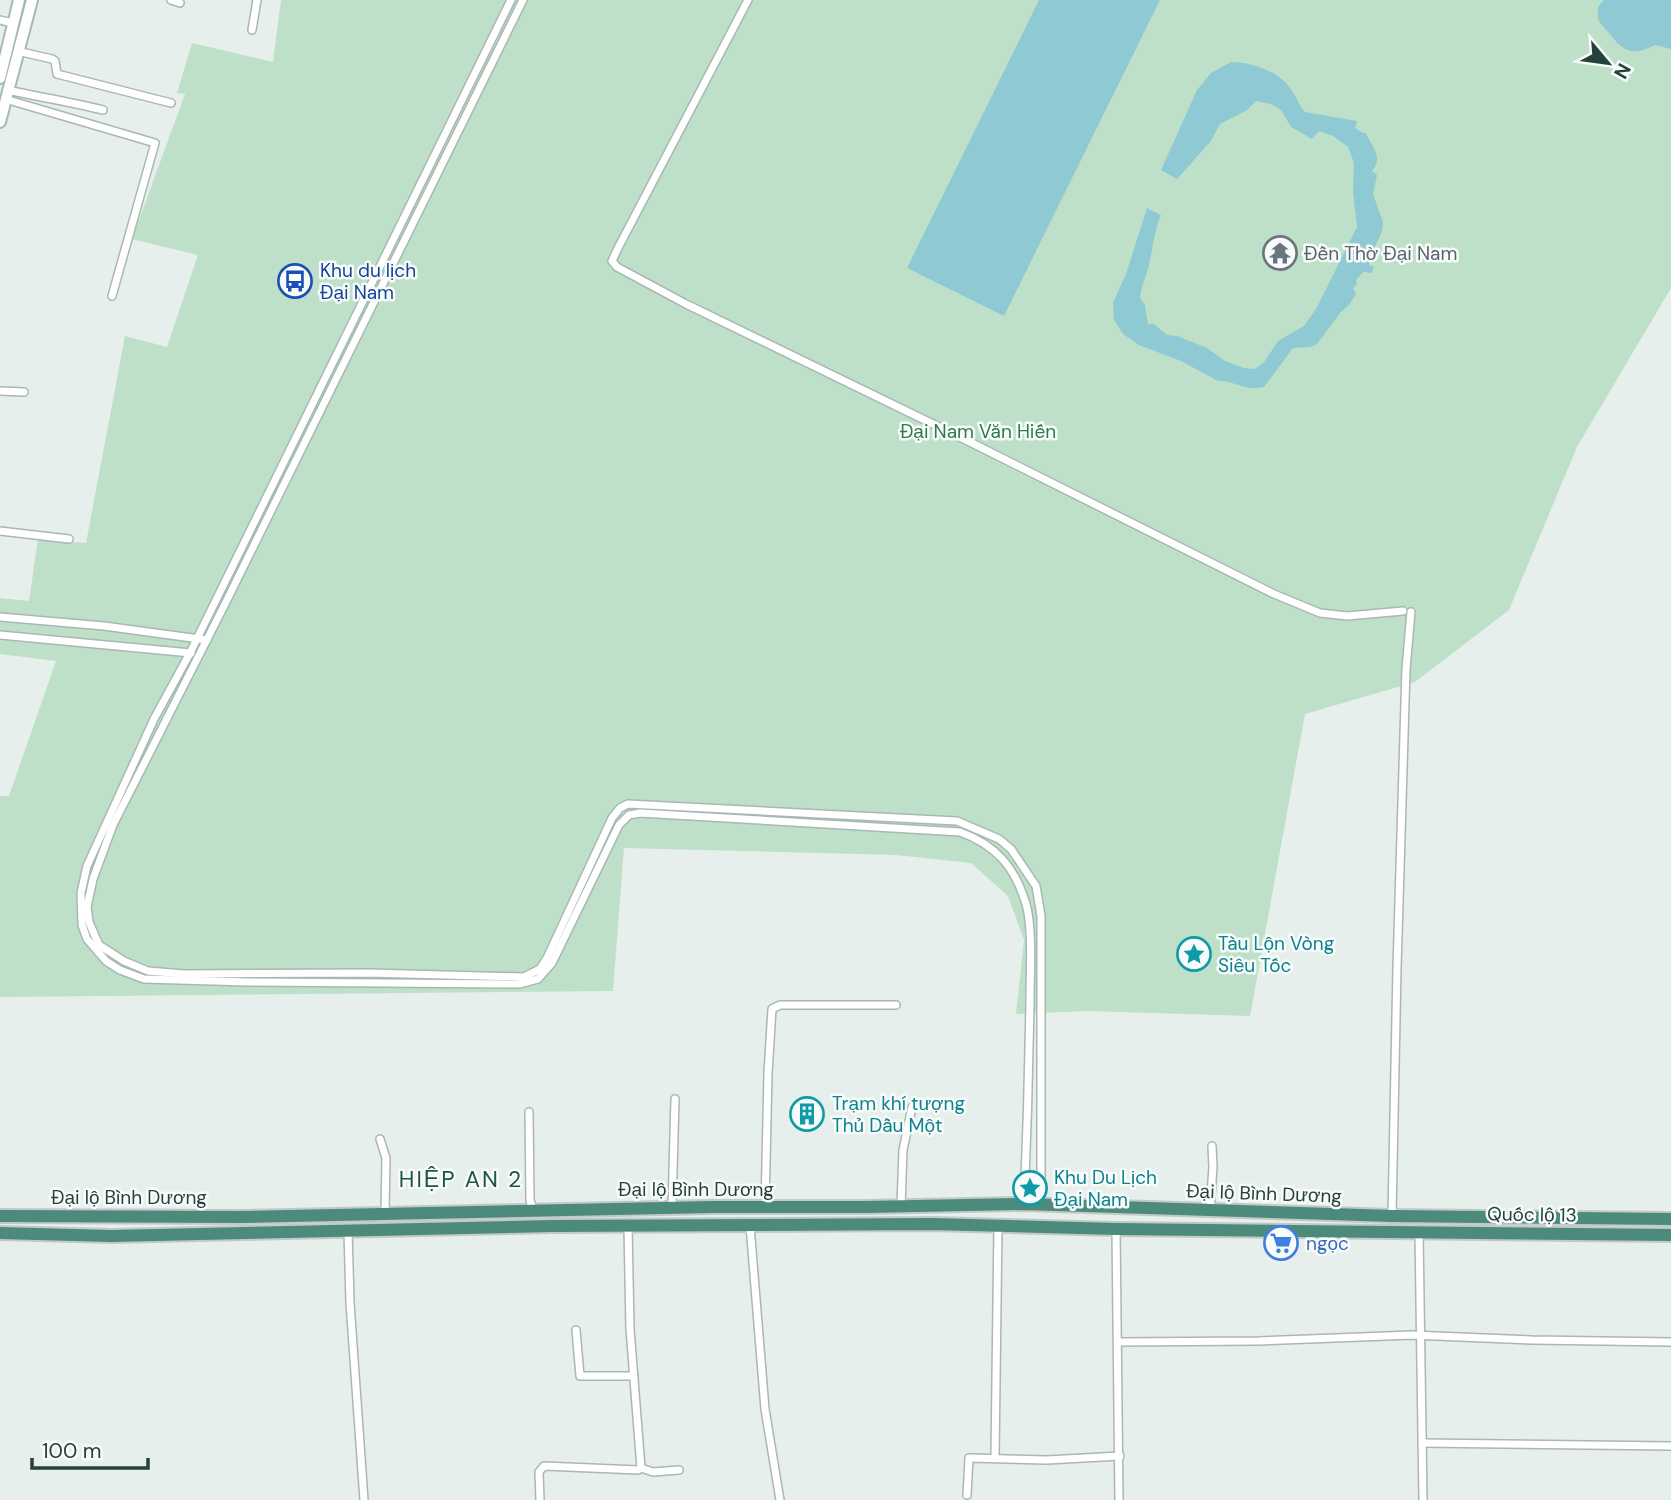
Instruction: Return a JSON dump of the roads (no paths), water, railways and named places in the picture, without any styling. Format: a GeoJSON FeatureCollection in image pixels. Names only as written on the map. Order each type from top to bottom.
{"type":"FeatureCollection","features":[{"type":"Feature","properties":{"kind":"highway","name":"Đại lộ Bình Dương"},"geometry":{"type":"LineString","coordinates":[[0,1216],[242,1217],[533,1210],[1024,1204],[1392,1216]]}},
{"type":"Feature","properties":{"kind":"highway"},"geometry":{"type":"LineString","coordinates":[[1024,1204],[1024,1225]]}},
{"type":"Feature","properties":{"kind":"highway"},"geometry":{"type":"LineString","coordinates":[[1040,1225],[1041,1205]]}},
{"type":"Feature","properties":{"kind":"highway","name":"Quốc lộ 13"},"geometry":{"type":"LineString","coordinates":[[1392,1216],[1671,1219]]}},
{"type":"Feature","properties":{"kind":"highway"},"geometry":{"type":"LineString","coordinates":[[1392,1216],[1392,1232]]}},
{"type":"Feature","properties":{"kind":"highway"},"geometry":{"type":"LineString","coordinates":[[1419,1232],[1420,1217]]}},
{"type":"Feature","properties":{"kind":"highway","name":"Đại lộ Bình Dương"},"geometry":{"type":"LineString","coordinates":[[0,1233],[111,1236],[628,1226],[998,1224],[1392,1232]]}},
{"type":"Feature","properties":{"kind":"highway","name":"Quốc lộ 13"},"geometry":{"type":"LineString","coordinates":[[1392,1232],[1671,1235]]}},
{"type":"Feature","properties":{"kind":"main road"},"geometry":{"type":"LineString","coordinates":[[0,79],[19,0]]}},
{"type":"Feature","properties":{"kind":"main road"},"geometry":{"type":"LineString","coordinates":[[0,122],[32,0]]}},
{"type":"Feature","properties":{"kind":"street"},"geometry":{"type":"LineString","coordinates":[[171,0],[180,3]]}},
{"type":"Feature","properties":{"kind":"street"},"geometry":{"type":"LineString","coordinates":[[252,30],[257,0]]}},
{"type":"Feature","properties":{"kind":"street"},"geometry":{"type":"LineString","coordinates":[[511,0],[197,639],[154,719],[87,866],[81,894],[82,925],[87,939],[106,961],[132,975],[156,979],[519,984],[538,979],[552,963],[619,825],[629,815],[640,813],[960,832],[989,845],[1007,863],[1027,906],[1030,986],[1024,1204]]}},
{"type":"Feature","properties":{"kind":"street"},"geometry":{"type":"LineString","coordinates":[[523,0],[113,825],[93,879],[88,907],[93,935],[99,944],[124,961],[148,971],[184,974],[369,973],[524,977],[540,969],[547,958],[612,818],[620,808],[628,804],[957,821],[999,839],[1021,861],[1036,886],[1041,916],[1041,1205]]}},
{"type":"Feature","properties":{"kind":"street"},"geometry":{"type":"LineString","coordinates":[[748,0],[617,250],[612,261],[617,267],[698,310],[1274,594],[1320,613],[1347,617],[1407,611],[1392,1216]]}},
{"type":"Feature","properties":{"kind":"street"},"geometry":{"type":"LineString","coordinates":[[0,20],[12,23]]}},
{"type":"Feature","properties":{"kind":"street"},"geometry":{"type":"LineString","coordinates":[[17,51],[52,59],[55,61],[57,74],[171,103]]}},
{"type":"Feature","properties":{"kind":"street"},"geometry":{"type":"LineString","coordinates":[[6,94],[60,99],[103,110]]}},
{"type":"Feature","properties":{"kind":"street"},"geometry":{"type":"LineString","coordinates":[[6,94],[155,143],[112,296]]}},
{"type":"Feature","properties":{"kind":"street"},"geometry":{"type":"LineString","coordinates":[[0,391],[24,392]]}},
{"type":"Feature","properties":{"kind":"street"},"geometry":{"type":"LineString","coordinates":[[0,531],[69,540]]}},
{"type":"Feature","properties":{"kind":"street"},"geometry":{"type":"LineString","coordinates":[[0,617],[104,626],[207,640]]}},
{"type":"Feature","properties":{"kind":"street"},"geometry":{"type":"LineString","coordinates":[[0,635],[200,654]]}},
{"type":"Feature","properties":{"kind":"street"},"geometry":{"type":"LineString","coordinates":[[765,1207],[772,1009],[780,1005],[896,1004]]}},
{"type":"Feature","properties":{"kind":"street"},"geometry":{"type":"LineString","coordinates":[[672,1208],[675,1099]]}},
{"type":"Feature","properties":{"kind":"street"},"geometry":{"type":"LineString","coordinates":[[901,1206],[903,1150],[912,1107]]}},
{"type":"Feature","properties":{"kind":"street"},"geometry":{"type":"LineString","coordinates":[[529,1112],[530,1200],[533,1210]]}},
{"type":"Feature","properties":{"kind":"street"},"geometry":{"type":"LineString","coordinates":[[380,1139],[386,1158],[385,1213]]}},
{"type":"Feature","properties":{"kind":"street"},"geometry":{"type":"LineString","coordinates":[[1210,1210],[1212,1146]]}},
{"type":"Feature","properties":{"kind":"street"},"geometry":{"type":"LineString","coordinates":[[1025,1189],[1041,1189]]}},
{"type":"Feature","properties":{"kind":"street"},"geometry":{"type":"LineString","coordinates":[[995,1457],[998,1224]]}},
{"type":"Feature","properties":{"kind":"street"},"geometry":{"type":"LineString","coordinates":[[628,1226],[629,1329],[641,1468]]}},
{"type":"Feature","properties":{"kind":"street"},"geometry":{"type":"LineString","coordinates":[[750,1226],[765,1409],[780,1500]]}},
{"type":"Feature","properties":{"kind":"street"},"geometry":{"type":"LineString","coordinates":[[1116,1228],[1119,1500]]}},
{"type":"Feature","properties":{"kind":"street"},"geometry":{"type":"LineString","coordinates":[[348,1230],[350,1303],[364,1500]]}},
{"type":"Feature","properties":{"kind":"street"},"geometry":{"type":"LineString","coordinates":[[1419,1232],[1423,1500]]}},
{"type":"Feature","properties":{"kind":"street"},"geometry":{"type":"LineString","coordinates":[[576,1330],[580,1376],[634,1376]]}},
{"type":"Feature","properties":{"kind":"street"},"geometry":{"type":"LineString","coordinates":[[1119,1342],[1420,1335],[1671,1342]]}},
{"type":"Feature","properties":{"kind":"street"},"geometry":{"type":"LineString","coordinates":[[1422,1443],[1671,1446]]}},
{"type":"Feature","properties":{"kind":"street"},"geometry":{"type":"LineString","coordinates":[[967,1495],[969,1458],[1047,1460],[1120,1456]]}},
{"type":"Feature","properties":{"kind":"street"},"geometry":{"type":"LineString","coordinates":[[540,1500],[540,1472],[544,1466],[641,1468],[653,1472],[679,1470]]}},
{"type":"Feature","properties":{"kind":"water"},"geometry":{"type":"Polygon","coordinates":[[[1039,0],[1160,0],[1004,316],[907,268],[1039,0]]]}},
{"type":"Feature","properties":{"kind":"water"},"geometry":{"type":"Polygon","coordinates":[[[1604,0],[1671,0],[1671,49],[1655,45],[1640,51],[1624,48],[1598,19],[1598,7],[1604,0]]]}},
{"type":"Feature","properties":{"kind":"water"},"geometry":{"type":"Polygon","coordinates":[[[1231,62],[1255,66],[1279,77],[1290,88],[1305,112],[1357,121],[1355,128],[1366,133],[1377,157],[1372,171],[1377,175],[1373,194],[1383,222],[1382,232],[1369,259],[1369,265],[1374,267],[1372,273],[1363,272],[1356,280],[1357,284],[1353,288],[1356,294],[1349,305],[1317,344],[1293,348],[1264,387],[1256,388],[1218,381],[1181,361],[1139,345],[1123,334],[1114,320],[1113,303],[1126,274],[1147,208],[1161,215],[1140,298],[1145,305],[1148,324],[1154,324],[1167,335],[1177,336],[1207,348],[1225,361],[1255,369],[1265,361],[1278,341],[1304,326],[1316,309],[1357,227],[1353,192],[1354,163],[1348,147],[1333,136],[1319,131],[1312,139],[1291,127],[1281,110],[1271,104],[1256,101],[1247,110],[1220,124],[1211,141],[1177,179],[1161,170],[1197,90],[1211,73],[1231,62]]]}},
{"type":"Feature","properties":{"kind":"place","name":"Đền Thờ Đại Nam"},"geometry":{"type":"Point","coordinates":[1280,253]}},
{"type":"Feature","properties":{"kind":"place","name":"Khu du lịch Đại Nam"},"geometry":{"type":"Point","coordinates":[295,281]}},
{"type":"Feature","properties":{"kind":"place","name":"Tàu Lộn Vòng Siêu Tốc"},"geometry":{"type":"Point","coordinates":[1194,954]}},
{"type":"Feature","properties":{"kind":"place","name":"Trạm khí tượng Thủ Dầu Một"},"geometry":{"type":"Point","coordinates":[807,1114]}},
{"type":"Feature","properties":{"kind":"place","name":"Khu Du Lịch Đại Nam"},"geometry":{"type":"Point","coordinates":[1030,1188]}},
{"type":"Feature","properties":{"kind":"place","name":"ngọc"},"geometry":{"type":"Point","coordinates":[1281,1243]}},
{"type":"Feature","properties":{"kind":"district","name":"HIỆP AN 2"},"geometry":{"type":"Point","coordinates":[461,1179]}},
{"type":"Feature","properties":{"kind":"park label","name":"Đại Nam Văn Hiến"},"geometry":{"type":"Point","coordinates":[978,431]}}]}
